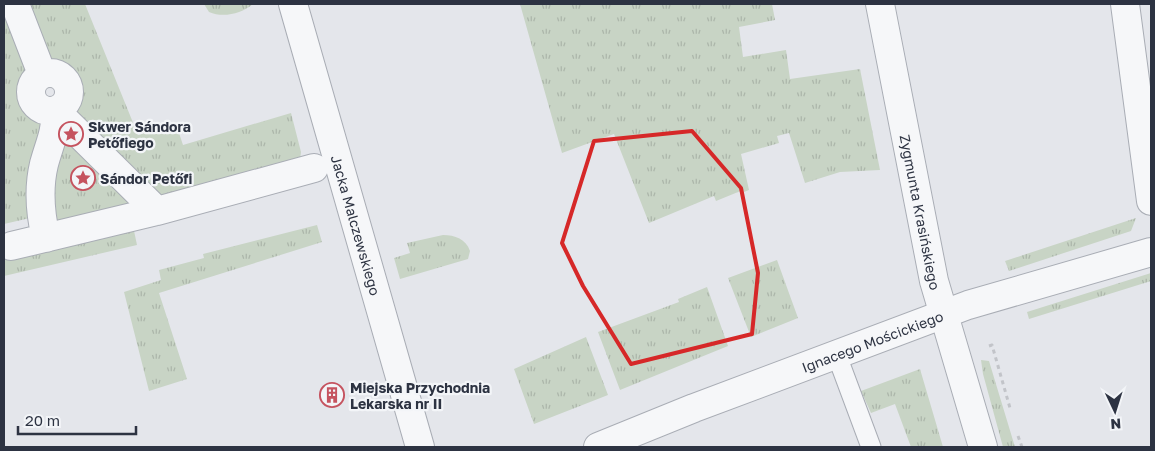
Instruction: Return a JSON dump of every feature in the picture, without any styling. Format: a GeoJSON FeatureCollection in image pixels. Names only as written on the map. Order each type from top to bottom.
{"type":"FeatureCollection","features":[{"type":"Feature","properties":{"kind":"street"},"geometry":{"type":"LineString","coordinates":[[15,4],[42,74],[61,76],[68,86],[69,98],[62,109],[56,111]]}},
{"type":"Feature","properties":{"kind":"street","name":"Jacka Malczewskiego"},"geometry":{"type":"LineString","coordinates":[[293,4],[420,447]]}},
{"type":"Feature","properties":{"kind":"street","name":"Zygmunta Krasińskiego"},"geometry":{"type":"LineString","coordinates":[[880,4],[924,238],[943,315],[983,447]]}},
{"type":"Feature","properties":{"kind":"street"},"geometry":{"type":"LineString","coordinates":[[1125,4],[1151,201]]}},
{"type":"Feature","properties":{"kind":"street"},"geometry":{"type":"LineString","coordinates":[[56,111],[158,211]]}},
{"type":"Feature","properties":{"kind":"street"},"geometry":{"type":"LineString","coordinates":[[46,238],[41,217],[40,195],[44,164],[56,131],[56,111]]}},
{"type":"Feature","properties":{"kind":"street"},"geometry":{"type":"LineString","coordinates":[[11,246],[158,211],[314,168]]}},
{"type":"Feature","properties":{"kind":"street","name":"Ignacego Mościckiego"},"geometry":{"type":"LineString","coordinates":[[598,447],[836,353],[943,315],[968,304],[1151,252]]}},
{"type":"Feature","properties":{"kind":"lane"},"geometry":{"type":"LineString","coordinates":[[836,353],[871,447]]}},
{"type":"Feature","properties":{"kind":"highlighted area"},"geometry":{"type":"Polygon","coordinates":[[[692,131],[741,188],[758,273],[752,334],[631,364],[583,286],[562,243],[594,141],[692,131]]]}},
{"type":"Feature","properties":{"kind":"green space"},"geometry":{"type":"Polygon","coordinates":[[[4,4],[27,71],[21,87],[21,103],[29,116],[35,121],[44,124],[30,218],[4,224],[4,4]]]}},
{"type":"Feature","properties":{"kind":"green space"},"geometry":{"type":"Polygon","coordinates":[[[26,4],[85,4],[138,135],[176,124],[183,145],[291,113],[301,152],[300,160],[165,199],[73,111],[83,97],[81,83],[69,68],[50,60],[26,4]]]}},
{"type":"Feature","properties":{"kind":"green space"},"geometry":{"type":"Polygon","coordinates":[[[204,4],[253,4],[237,13],[220,15],[209,12],[204,4]]]}},
{"type":"Feature","properties":{"kind":"green space"},"geometry":{"type":"Polygon","coordinates":[[[520,4],[772,4],[775,20],[739,27],[743,57],[786,50],[790,79],[860,69],[880,170],[840,172],[805,183],[789,133],[777,136],[779,143],[741,154],[749,190],[744,192],[743,190],[716,201],[714,196],[649,223],[614,134],[562,153],[520,4]]]}},
{"type":"Feature","properties":{"kind":"green space"},"geometry":{"type":"Polygon","coordinates":[[[65,134],[134,203],[55,227],[49,203],[65,134]]]}},
{"type":"Feature","properties":{"kind":"green space"},"geometry":{"type":"Polygon","coordinates":[[[1136,218],[1131,231],[1009,271],[1005,261],[1136,218]]]}},
{"type":"Feature","properties":{"kind":"green space"},"geometry":{"type":"Polygon","coordinates":[[[317,225],[322,242],[159,293],[187,379],[149,391],[124,292],[161,280],[159,270],[204,258],[203,254],[317,225]]]}},
{"type":"Feature","properties":{"kind":"green space"},"geometry":{"type":"Polygon","coordinates":[[[133,226],[137,245],[4,276],[4,258],[133,226]]]}},
{"type":"Feature","properties":{"kind":"green space"},"geometry":{"type":"Polygon","coordinates":[[[443,235],[456,237],[466,243],[470,251],[468,259],[400,279],[394,258],[410,253],[407,243],[443,235]]]}},
{"type":"Feature","properties":{"kind":"green space"},"geometry":{"type":"Polygon","coordinates":[[[777,260],[798,318],[751,337],[728,278],[777,260]]]}},
{"type":"Feature","properties":{"kind":"green space"},"geometry":{"type":"Polygon","coordinates":[[[1151,273],[1151,281],[1029,319],[1027,312],[1151,273]]]}},
{"type":"Feature","properties":{"kind":"green space"},"geometry":{"type":"Polygon","coordinates":[[[707,287],[728,346],[620,390],[598,332],[679,302],[678,299],[707,287]]]}},
{"type":"Feature","properties":{"kind":"green space"},"geometry":{"type":"Polygon","coordinates":[[[586,337],[608,395],[534,424],[514,369],[586,337]]]}},
{"type":"Feature","properties":{"kind":"green space"},"geometry":{"type":"Polygon","coordinates":[[[981,360],[989,361],[1015,447],[1003,447],[981,360]]]}},
{"type":"Feature","properties":{"kind":"green space"},"geometry":{"type":"Polygon","coordinates":[[[920,369],[943,447],[911,447],[895,404],[871,413],[861,391],[920,369]]]}},
{"type":"Feature","properties":{"kind":"place","name":"Skwer Sándora Petőfiego"},"geometry":{"type":"Point","coordinates":[71,134]}},
{"type":"Feature","properties":{"kind":"place","name":"Sándor Petőfi"},"geometry":{"type":"Point","coordinates":[83,178]}},
{"type":"Feature","properties":{"kind":"place","name":"Miejska Przychodnia Lekarska nr II"},"geometry":{"type":"Point","coordinates":[332,395]}}]}
